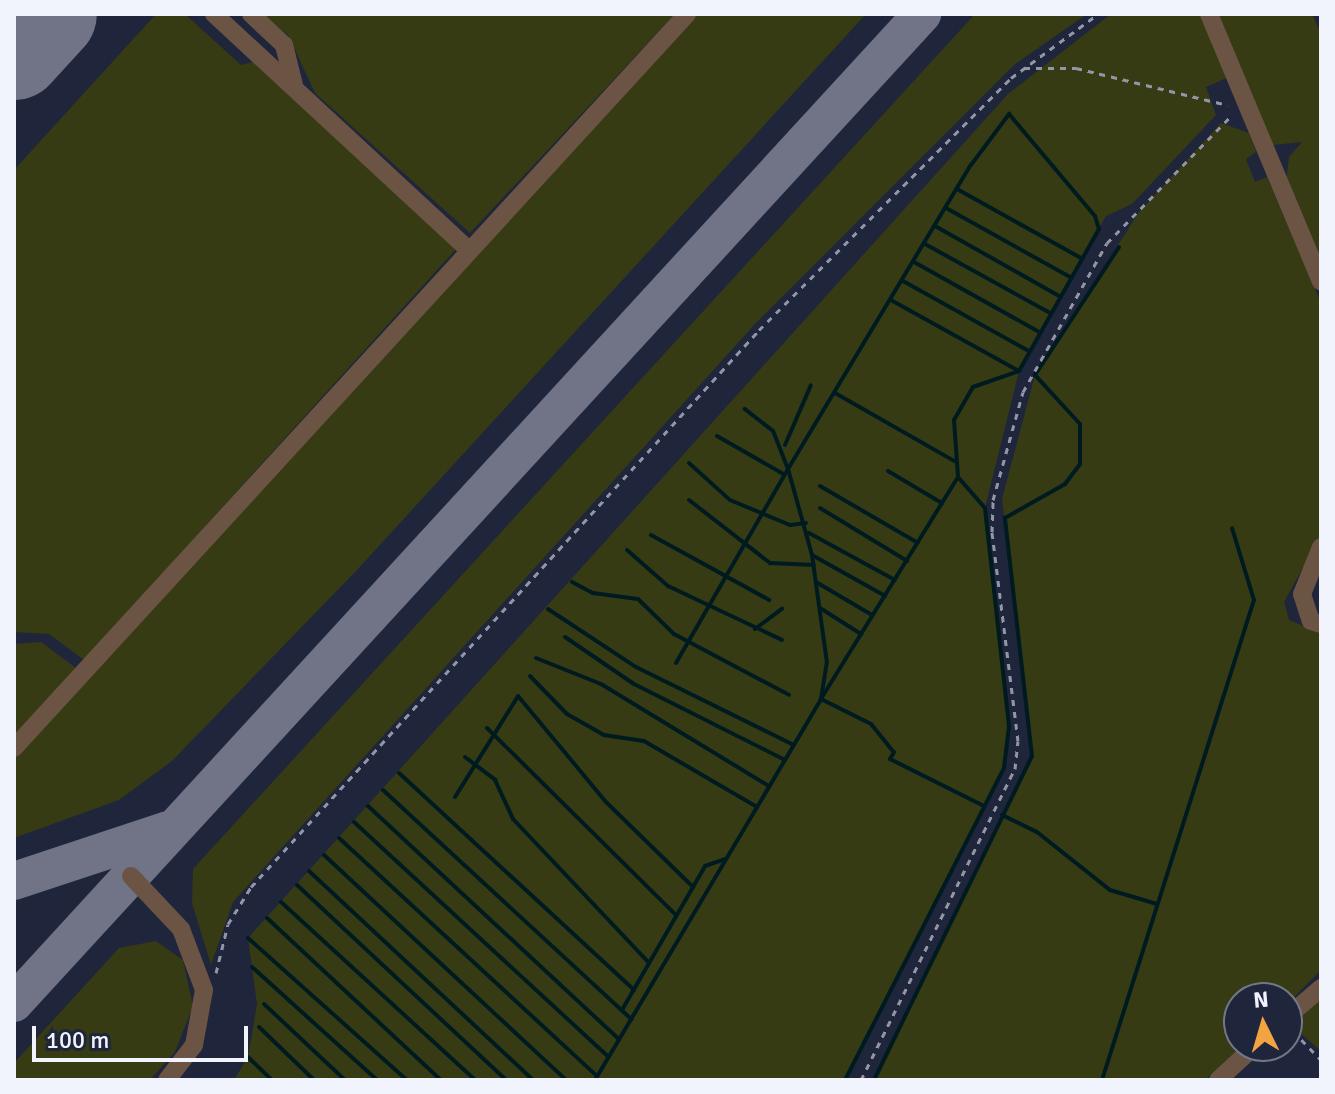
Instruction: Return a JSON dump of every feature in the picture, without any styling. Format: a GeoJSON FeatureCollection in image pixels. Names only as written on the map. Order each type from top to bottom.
{"type":"FeatureCollection","features":[{"type":"Feature","properties":{"kind":"lane"},"geometry":{"type":"LineString","coordinates":[[214,14],[469,250]]}},
{"type":"Feature","properties":{"kind":"lane"},"geometry":{"type":"LineString","coordinates":[[251,14],[284,45],[294,85]]}},
{"type":"Feature","properties":{"kind":"lane"},"geometry":{"type":"LineString","coordinates":[[14,748],[687,14]]}},
{"type":"Feature","properties":{"kind":"lane"},"geometry":{"type":"LineString","coordinates":[[1209,14],[1321,282]]}},
{"type":"Feature","properties":{"kind":"lane"},"geometry":{"type":"LineString","coordinates":[[1321,547],[1302,594],[1311,621],[1321,624]]}},
{"type":"Feature","properties":{"kind":"lane"},"geometry":{"type":"LineString","coordinates":[[131,876],[181,929],[204,990],[194,1045],[167,1080]]}},
{"type":"Feature","properties":{"kind":"lane"},"geometry":{"type":"LineString","coordinates":[[1303,1003],[1321,988]]}},
{"type":"Feature","properties":{"kind":"lane"},"geometry":{"type":"LineString","coordinates":[[1218,1080],[1238,1062]]}},
{"type":"Feature","properties":{"kind":"path"},"geometry":{"type":"LineString","coordinates":[[204,990],[228,924],[251,887],[759,330],[1024,68],[1098,14]]}},
{"type":"Feature","properties":{"kind":"path"},"geometry":{"type":"LineString","coordinates":[[1024,68],[1076,68],[1247,108]]}},
{"type":"Feature","properties":{"kind":"path"},"geometry":{"type":"LineString","coordinates":[[861,1080],[1015,769],[1018,741],[992,532],[993,500],[1023,392],[1107,243],[1221,118],[1247,108]]}},
{"type":"Feature","properties":{"kind":"path"},"geometry":{"type":"LineString","coordinates":[[1303,1042],[1321,1060]]}},
{"type":"Feature","properties":{"kind":"green space"},"geometry":{"type":"Polygon","coordinates":[[[156,14],[185,14],[241,65],[253,62],[457,248],[84,660],[49,634],[14,632],[14,170],[156,14]]]}},
{"type":"Feature","properties":{"kind":"green space"},"geometry":{"type":"Polygon","coordinates":[[[262,14],[675,14],[470,233],[315,93],[288,35],[262,14]]]}},
{"type":"Feature","properties":{"kind":"green space"},"geometry":{"type":"Polygon","coordinates":[[[696,14],[866,14],[357,570],[172,761],[119,800],[14,838],[14,758],[696,14]]]}},
{"type":"Feature","properties":{"kind":"green space"},"geometry":{"type":"Polygon","coordinates":[[[975,14],[1087,14],[1014,65],[755,324],[233,902],[211,965],[192,903],[193,869],[975,14]]]}},
{"type":"Feature","properties":{"kind":"green space"},"geometry":{"type":"Polygon","coordinates":[[[1111,14],[1203,14],[1229,77],[1206,87],[1216,115],[1132,204],[1106,216],[1019,371],[985,508],[1009,726],[1004,768],[845,1080],[234,1080],[248,1057],[257,1004],[248,938],[1008,94],[1111,14]]]}},
{"type":"Feature","properties":{"kind":"green space"},"geometry":{"type":"Polygon","coordinates":[[[1218,14],[1312,14],[1321,33],[1321,263],[1286,182],[1289,157],[1302,142],[1273,145],[1218,14]]]}},
{"type":"Feature","properties":{"kind":"green space"},"geometry":{"type":"Polygon","coordinates":[[[1221,123],[1249,133],[1256,152],[1246,159],[1255,182],[1267,177],[1321,303],[1321,535],[1284,602],[1289,620],[1321,633],[1321,970],[1303,988],[1303,982],[1223,982],[1225,1062],[1205,1080],[874,1080],[1032,756],[1002,499],[1035,375],[1139,212],[1221,123]]]}},
{"type":"Feature","properties":{"kind":"green space"},"geometry":{"type":"Polygon","coordinates":[[[41,642],[76,668],[14,736],[14,644],[41,642]]]}},
{"type":"Feature","properties":{"kind":"green space"},"geometry":{"type":"Polygon","coordinates":[[[156,941],[183,960],[193,1006],[175,1052],[150,1080],[14,1080],[14,1063],[119,948],[156,941]]]}},
{"type":"Feature","properties":{"kind":"green space"},"geometry":{"type":"Polygon","coordinates":[[[1321,998],[1321,1051],[1303,1036],[1303,1015],[1321,998]]]}},
{"type":"Feature","properties":{"kind":"waterway"},"geometry":{"type":"LineString","coordinates":[[595,1080],[821,699],[827,663],[812,555],[788,469],[971,165],[1009,114],[1095,216],[1099,229],[1019,371],[891,300]]}},
{"type":"Feature","properties":{"kind":"waterway"},"geometry":{"type":"LineString","coordinates":[[957,189],[1081,258]]}},
{"type":"Feature","properties":{"kind":"waterway"},"geometry":{"type":"LineString","coordinates":[[946,208],[1070,277]]}},
{"type":"Feature","properties":{"kind":"waterway"},"geometry":{"type":"LineString","coordinates":[[935,226],[1059,296]]}},
{"type":"Feature","properties":{"kind":"waterway"},"geometry":{"type":"LineString","coordinates":[[925,244],[1050,313]]}},
{"type":"Feature","properties":{"kind":"waterway"},"geometry":{"type":"LineString","coordinates":[[874,1080],[1032,756],[1005,518],[1065,484],[1080,464],[1080,424],[1035,375],[1119,247]]}},
{"type":"Feature","properties":{"kind":"waterway"},"geometry":{"type":"LineString","coordinates":[[914,262],[1039,332]]}},
{"type":"Feature","properties":{"kind":"waterway"},"geometry":{"type":"LineString","coordinates":[[903,281],[1029,351]]}},
{"type":"Feature","properties":{"kind":"waterway"},"geometry":{"type":"LineString","coordinates":[[845,1080],[1004,768],[1009,726],[985,508],[958,477],[954,420],[973,387],[1019,371]]}},
{"type":"Feature","properties":{"kind":"waterway"},"geometry":{"type":"LineString","coordinates":[[785,445],[811,385]]}},
{"type":"Feature","properties":{"kind":"waterway"},"geometry":{"type":"LineString","coordinates":[[835,393],[954,461]]}},
{"type":"Feature","properties":{"kind":"waterway"},"geometry":{"type":"LineString","coordinates":[[676,663],[788,469],[773,431],[745,409]]}},
{"type":"Feature","properties":{"kind":"waterway"},"geometry":{"type":"LineString","coordinates":[[717,436],[785,475]]}},
{"type":"Feature","properties":{"kind":"waterway"},"geometry":{"type":"LineString","coordinates":[[689,463],[730,500],[790,525],[806,523]]}},
{"type":"Feature","properties":{"kind":"waterway"},"geometry":{"type":"LineString","coordinates":[[888,471],[942,503]]}},
{"type":"Feature","properties":{"kind":"waterway"},"geometry":{"type":"LineString","coordinates":[[958,477],[821,699],[871,724],[894,752],[890,759],[984,806]]}},
{"type":"Feature","properties":{"kind":"waterway"},"geometry":{"type":"LineString","coordinates":[[820,486],[918,543]]}},
{"type":"Feature","properties":{"kind":"waterway"},"geometry":{"type":"LineString","coordinates":[[689,500],[770,563],[814,565]]}},
{"type":"Feature","properties":{"kind":"waterway"},"geometry":{"type":"LineString","coordinates":[[820,508],[907,561]]}},
{"type":"Feature","properties":{"kind":"waterway"},"geometry":{"type":"LineString","coordinates":[[1102,1080],[1254,600],[1232,528]]}},
{"type":"Feature","properties":{"kind":"waterway"},"geometry":{"type":"LineString","coordinates":[[809,533],[895,580]]}},
{"type":"Feature","properties":{"kind":"waterway"},"geometry":{"type":"LineString","coordinates":[[651,535],[769,600]]}},
{"type":"Feature","properties":{"kind":"waterway"},"geometry":{"type":"LineString","coordinates":[[627,550],[668,586],[782,640]]}},
{"type":"Feature","properties":{"kind":"waterway"},"geometry":{"type":"LineString","coordinates":[[812,555],[885,596]]}},
{"type":"Feature","properties":{"kind":"waterway"},"geometry":{"type":"LineString","coordinates":[[572,582],[593,593],[638,599],[674,634],[789,695]]}},
{"type":"Feature","properties":{"kind":"waterway"},"geometry":{"type":"LineString","coordinates":[[816,582],[872,615]]}},
{"type":"Feature","properties":{"kind":"waterway"},"geometry":{"type":"LineString","coordinates":[[820,608],[861,634]]}},
{"type":"Feature","properties":{"kind":"waterway"},"geometry":{"type":"LineString","coordinates":[[548,609],[636,667],[794,745]]}},
{"type":"Feature","properties":{"kind":"waterway"},"geometry":{"type":"LineString","coordinates":[[755,629],[782,609]]}},
{"type":"Feature","properties":{"kind":"waterway"},"geometry":{"type":"LineString","coordinates":[[565,637],[634,684],[785,760]]}},
{"type":"Feature","properties":{"kind":"waterway"},"geometry":{"type":"LineString","coordinates":[[536,658],[601,684],[769,786]]}},
{"type":"Feature","properties":{"kind":"waterway"},"geometry":{"type":"LineString","coordinates":[[530,676],[567,714],[604,735],[644,741],[757,807]]}},
{"type":"Feature","properties":{"kind":"waterway"},"geometry":{"type":"LineString","coordinates":[[455,797],[518,696],[606,802],[693,887]]}},
{"type":"Feature","properties":{"kind":"waterway"},"geometry":{"type":"LineString","coordinates":[[487,728],[676,915]]}},
{"type":"Feature","properties":{"kind":"waterway"},"geometry":{"type":"LineString","coordinates":[[465,757],[495,780],[513,819],[649,963]]}},
{"type":"Feature","properties":{"kind":"waterway"},"geometry":{"type":"LineString","coordinates":[[399,773],[634,990]]}},
{"type":"Feature","properties":{"kind":"waterway"},"geometry":{"type":"LineString","coordinates":[[383,790],[631,1019]]}},
{"type":"Feature","properties":{"kind":"waterway"},"geometry":{"type":"LineString","coordinates":[[368,806],[619,1039]]}},
{"type":"Feature","properties":{"kind":"waterway"},"geometry":{"type":"LineString","coordinates":[[1002,815],[1037,832],[1110,890],[1157,904]]}},
{"type":"Feature","properties":{"kind":"waterway"},"geometry":{"type":"LineString","coordinates":[[354,822],[608,1056]]}},
{"type":"Feature","properties":{"kind":"waterway"},"geometry":{"type":"LineString","coordinates":[[339,838],[596,1075]]}},
{"type":"Feature","properties":{"kind":"waterway"},"geometry":{"type":"LineString","coordinates":[[324,855],[566,1080]]}},
{"type":"Feature","properties":{"kind":"waterway"},"geometry":{"type":"LineString","coordinates":[[622,1010],[705,866],[725,859]]}},
{"type":"Feature","properties":{"kind":"waterway"},"geometry":{"type":"LineString","coordinates":[[309,871],[533,1080]]}},
{"type":"Feature","properties":{"kind":"waterway"},"geometry":{"type":"LineString","coordinates":[[297,885],[506,1080]]}},
{"type":"Feature","properties":{"kind":"waterway"},"geometry":{"type":"LineString","coordinates":[[281,902],[475,1080]]}},
{"type":"Feature","properties":{"kind":"waterway"},"geometry":{"type":"LineString","coordinates":[[267,918],[441,1080]]}},
{"type":"Feature","properties":{"kind":"waterway"},"geometry":{"type":"LineString","coordinates":[[248,938],[407,1080]]}},
{"type":"Feature","properties":{"kind":"waterway"},"geometry":{"type":"LineString","coordinates":[[252,967],[377,1080]]}},
{"type":"Feature","properties":{"kind":"waterway"},"geometry":{"type":"LineString","coordinates":[[264,1004],[345,1080]]}},
{"type":"Feature","properties":{"kind":"waterway"},"geometry":{"type":"LineString","coordinates":[[259,1027],[314,1080]]}},
{"type":"Feature","properties":{"kind":"waterway"},"geometry":{"type":"LineString","coordinates":[[248,1057],[272,1080]]}},
{"type":"Feature","properties":{"kind":"taxiway"},"geometry":{"type":"LineString","coordinates":[[14,1003],[922,14]]}},
{"type":"Feature","properties":{"kind":"taxiway"},"geometry":{"type":"LineString","coordinates":[[14,881],[168,830]]}},
{"type":"Feature","properties":{"kind":"runway"},"geometry":{"type":"LineString","coordinates":[[14,51],[48,14]]}}]}
